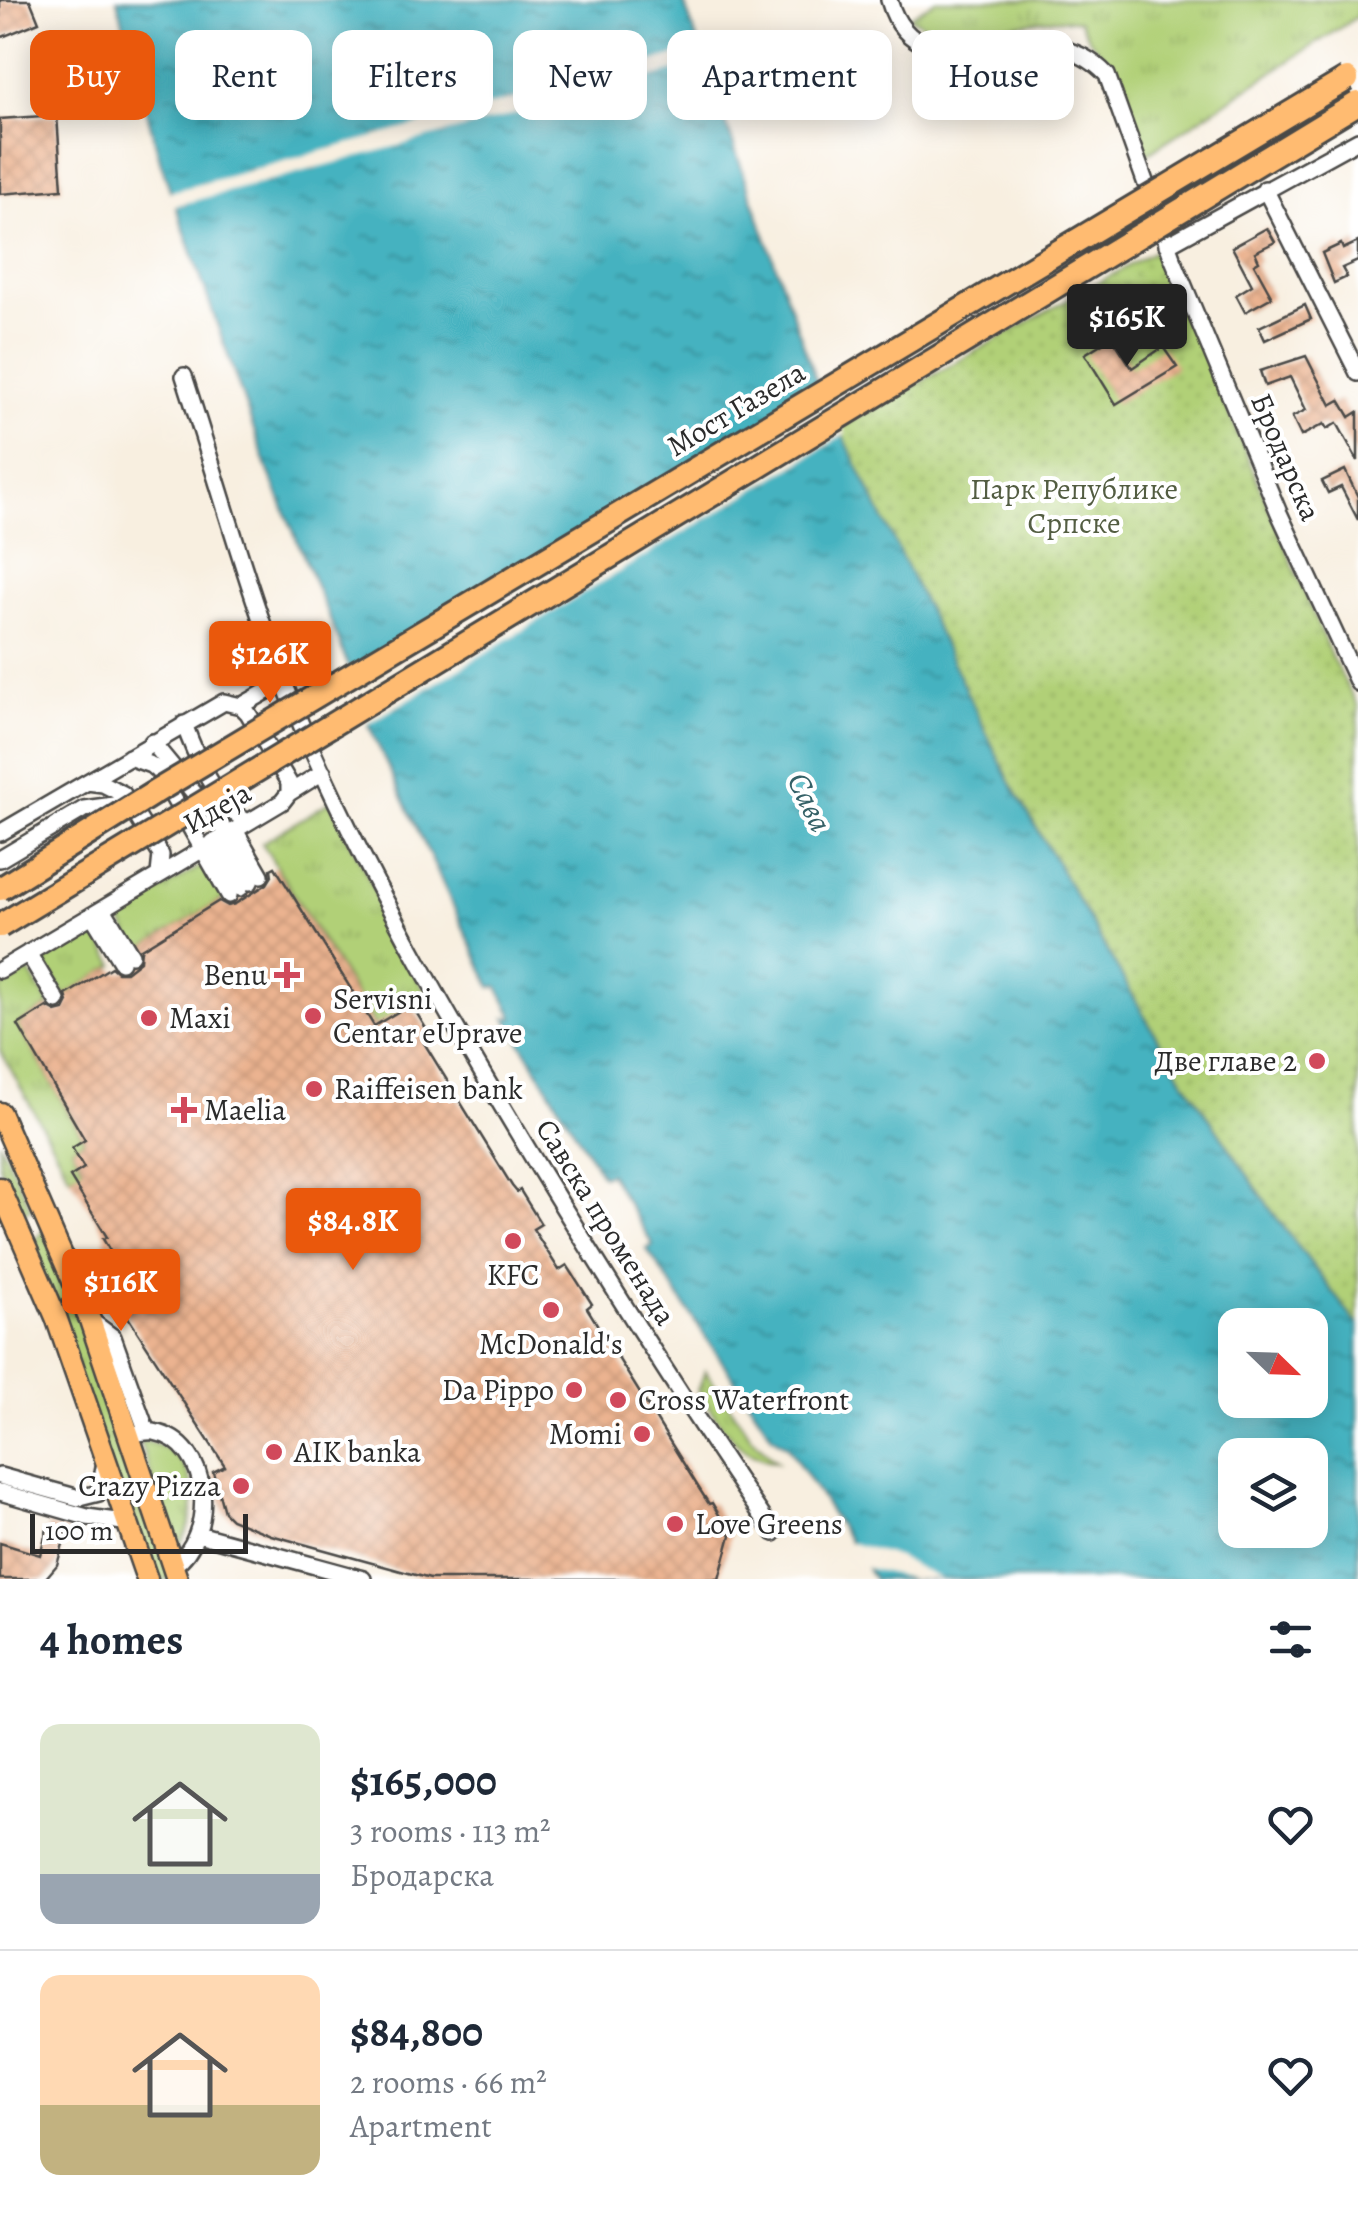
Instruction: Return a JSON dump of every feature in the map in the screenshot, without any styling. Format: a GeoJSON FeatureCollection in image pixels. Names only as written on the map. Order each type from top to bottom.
{"type":"FeatureCollection","features":[{"type":"Feature","properties":{"kind":"highway","name":"Мост Газела"},"geometry":{"type":"LineString","coordinates":[[0,889],[1347,79]]}},
{"type":"Feature","properties":{"kind":"highway","name":"Мост Газела"},"geometry":{"type":"LineString","coordinates":[[0,926],[1358,103]]}},
{"type":"Feature","properties":{"kind":"main road"},"geometry":{"type":"LineString","coordinates":[[0,1113],[138,1433],[175,1572]]}},
{"type":"Feature","properties":{"kind":"main road"},"geometry":{"type":"LineString","coordinates":[[0,1188],[56,1317],[130,1523],[146,1579]]}},
{"type":"Feature","properties":{"kind":"street","name":"Бродарска"},"geometry":{"type":"LineString","coordinates":[[889,0],[896,20],[911,38],[937,47],[1008,38],[1068,43],[1086,52],[1107,75],[1167,245],[1286,528],[1358,682]]}},
{"type":"Feature","properties":{"kind":"street"},"geometry":{"type":"LineString","coordinates":[[1167,245],[1358,140]]}},
{"type":"Feature","properties":{"kind":"street"},"geometry":{"type":"LineString","coordinates":[[1266,190],[1358,373]]}},
{"type":"Feature","properties":{"kind":"street","name":"Савска променада"},"geometry":{"type":"LineString","coordinates":[[184,376],[284,682],[323,772],[456,1030],[699,1423],[774,1533]]}},
{"type":"Feature","properties":{"kind":"street"},"geometry":{"type":"LineString","coordinates":[[0,833],[224,702],[241,706],[284,682]]}},
{"type":"Feature","properties":{"kind":"street","name":"Идеја"},"geometry":{"type":"LineString","coordinates":[[0,970],[282,802],[288,793],[286,775],[241,706]]}},
{"type":"Feature","properties":{"kind":"street"},"geometry":{"type":"LineString","coordinates":[[184,724],[195,753],[230,809],[225,835]]}},
{"type":"Feature","properties":{"kind":"street"},"geometry":{"type":"LineString","coordinates":[[129,757],[151,764],[225,835],[245,885],[225,835],[152,742]]}},
{"type":"Feature","properties":{"kind":"street"},"geometry":{"type":"LineString","coordinates":[[288,793],[323,772]]}},
{"type":"Feature","properties":{"kind":"street"},"geometry":{"type":"LineString","coordinates":[[87,782],[115,790],[129,803],[161,855],[159,874]]}},
{"type":"Feature","properties":{"kind":"street"},"geometry":{"type":"LineString","coordinates":[[0,858],[84,809],[129,803]]}},
{"type":"Feature","properties":{"kind":"street"},"geometry":{"type":"LineString","coordinates":[[0,934],[152,840]]}},
{"type":"Feature","properties":{"kind":"street"},"geometry":{"type":"LineString","coordinates":[[98,912],[126,958]]}},
{"type":"Feature","properties":{"kind":"street"},"geometry":{"type":"LineString","coordinates":[[28,953],[57,1000]]}},
{"type":"Feature","properties":{"kind":"street"},"geometry":{"type":"LineString","coordinates":[[138,1433],[164,1436],[193,1463],[204,1502],[198,1534],[175,1572]]}},
{"type":"Feature","properties":{"kind":"street"},"geometry":{"type":"LineString","coordinates":[[0,1476],[85,1498],[100,1493],[105,1454]]}},
{"type":"Feature","properties":{"kind":"street"},"geometry":{"type":"LineString","coordinates":[[0,1492],[130,1523]]}},
{"type":"Feature","properties":{"kind":"street"},"geometry":{"type":"LineString","coordinates":[[198,1534],[363,1579]]}},
{"type":"Feature","properties":{"kind":"green space"},"geometry":{"type":"Polygon","coordinates":[[[936,0],[1358,0],[1358,16],[1145,155],[1121,78],[1079,21],[1045,20],[989,30],[935,30],[909,17],[936,0]]]}},
{"type":"Feature","properties":{"kind":"green space","name":"Парк Републике Српске"},"geometry":{"type":"Polygon","coordinates":[[[1160,248],[1331,656],[1358,706],[1358,1326],[1273,1213],[1167,1055],[1009,780],[837,429],[1160,248]]]}},
{"type":"Feature","properties":{"kind":"green space"},"geometry":{"type":"Polygon","coordinates":[[[331,801],[426,995],[375,1026],[262,843],[331,801]]]}},
{"type":"Feature","properties":{"kind":"green space"},"geometry":{"type":"Polygon","coordinates":[[[206,863],[226,897],[138,951],[118,916],[206,863]]]}},
{"type":"Feature","properties":{"kind":"green space"},"geometry":{"type":"Polygon","coordinates":[[[94,931],[115,965],[64,996],[44,962],[94,931]]]}},
{"type":"Feature","properties":{"kind":"green space"},"geometry":{"type":"Polygon","coordinates":[[[29,971],[50,1005],[18,1025],[85,1140],[72,1148],[84,1168],[70,1177],[0,1050],[0,989],[29,971]]]}},
{"type":"Feature","properties":{"kind":"green space"},"geometry":{"type":"Polygon","coordinates":[[[0,1142],[31,1209],[22,1213],[0,1166],[0,1142]]]}},
{"type":"Feature","properties":{"kind":"green space"},"geometry":{"type":"Polygon","coordinates":[[[50,1224],[177,1579],[147,1579],[27,1247],[50,1224]]]}},
{"type":"Feature","properties":{"kind":"green space"},"geometry":{"type":"Polygon","coordinates":[[[705,1371],[752,1438],[777,1462],[750,1453],[722,1426],[698,1391],[705,1371]]]}},
{"type":"Feature","properties":{"kind":"green space"},"geometry":{"type":"Polygon","coordinates":[[[139,1440],[174,1455],[191,1483],[191,1517],[176,1551],[139,1440]]]}},
{"type":"Feature","properties":{"kind":"water","name":"Сава"},"geometry":{"type":"Polygon","coordinates":[[[117,0],[683,0],[693,30],[667,30],[667,120],[725,120],[814,375],[1009,780],[1167,1055],[1273,1213],[1358,1326],[1358,1579],[874,1579],[788,1447],[772,1436],[647,1249],[653,1245],[609,1173],[602,1176],[506,1018],[514,1018],[498,987],[491,987],[371,730],[268,470],[149,120],[155,120],[155,30],[125,30],[117,0]]]}},
{"type":"Feature","properties":{"kind":"pier"},"geometry":{"type":"Polygon","coordinates":[[[667,58],[667,73],[647,78],[647,63],[667,58]]]}},
{"type":"Feature","properties":{"kind":"pier"},"geometry":{"type":"Polygon","coordinates":[[[513,99],[513,115],[171,207],[166,193],[436,120],[493,120],[493,105],[513,99]]]}},
{"type":"Feature","properties":{"kind":"pier"},"geometry":{"type":"Polygon","coordinates":[[[826,390],[846,434],[365,726],[346,674],[826,390]]]}},
{"type":"Feature","properties":{"kind":"pier"},"geometry":{"type":"Polygon","coordinates":[[[842,1540],[898,1557],[940,1579],[912,1579],[859,1566],[842,1540]]]}},
{"type":"Feature","properties":{"kind":"building"},"geometry":{"type":"Polygon","coordinates":[[[0,0],[30,0],[39,22],[0,38],[0,0]]]}},
{"type":"Feature","properties":{"kind":"building"},"geometry":{"type":"Polygon","coordinates":[[[0,119],[57,120],[62,189],[0,194],[0,119]]]}},
{"type":"Feature","properties":{"kind":"building"},"geometry":{"type":"Polygon","coordinates":[[[1267,228],[1275,242],[1255,252],[1259,261],[1254,264],[1272,297],[1245,312],[1236,295],[1252,285],[1232,247],[1267,228]]]}},
{"type":"Feature","properties":{"kind":"building"},"geometry":{"type":"Polygon","coordinates":[[[1358,242],[1358,261],[1342,268],[1347,277],[1334,283],[1322,253],[1341,244],[1343,249],[1358,242]]]}},
{"type":"Feature","properties":{"kind":"building"},"geometry":{"type":"Polygon","coordinates":[[[1305,305],[1311,319],[1265,340],[1259,327],[1305,305]]]}},
{"type":"Feature","properties":{"kind":"building"},"geometry":{"type":"Polygon","coordinates":[[[1112,337],[1132,368],[1163,347],[1177,367],[1116,404],[1085,354],[1112,337]]]}},
{"type":"Feature","properties":{"kind":"building"},"geometry":{"type":"Polygon","coordinates":[[[1306,356],[1331,405],[1340,400],[1350,417],[1358,412],[1358,461],[1337,423],[1327,429],[1324,424],[1301,436],[1292,417],[1306,410],[1290,377],[1265,386],[1260,371],[1306,356]]]}},
{"type":"Feature","properties":{"kind":"building"},"geometry":{"type":"Polygon","coordinates":[[[1345,470],[1358,497],[1358,520],[1341,487],[1328,493],[1322,481],[1345,470]]]}},
{"type":"Feature","properties":{"kind":"building"},"geometry":{"type":"Polygon","coordinates":[[[275,867],[374,1026],[411,1004],[432,1038],[424,1043],[512,1186],[517,1192],[520,1190],[541,1224],[533,1229],[559,1270],[567,1265],[592,1304],[587,1308],[731,1535],[719,1579],[430,1579],[271,1535],[231,1519],[224,1512],[213,1472],[225,1466],[118,1302],[134,1292],[103,1239],[107,1237],[70,1177],[84,1168],[72,1148],[85,1140],[18,1025],[47,1007],[56,1012],[64,1010],[66,995],[111,967],[126,972],[140,961],[141,949],[219,901],[228,906],[235,904],[267,884],[275,867]]]}},
{"type":"Feature","properties":{"kind":"building"},"geometry":{"type":"Polygon","coordinates":[[[48,1525],[67,1530],[57,1565],[45,1579],[0,1579],[0,1543],[40,1555],[48,1525]]]}},
{"type":"Feature","properties":{"kind":"place","name":"Benu"},"geometry":{"type":"Point","coordinates":[287,975]}},
{"type":"Feature","properties":{"kind":"place","name":"Servisni Centar eUprave"},"geometry":{"type":"Point","coordinates":[313,1016]}},
{"type":"Feature","properties":{"kind":"place","name":"Maxi"},"geometry":{"type":"Point","coordinates":[149,1018]}},
{"type":"Feature","properties":{"kind":"place","name":"Две главе 2"},"geometry":{"type":"Point","coordinates":[1317,1061]}},
{"type":"Feature","properties":{"kind":"place","name":"Raiffeisen bank"},"geometry":{"type":"Point","coordinates":[314,1089]}},
{"type":"Feature","properties":{"kind":"place","name":"Maelia"},"geometry":{"type":"Point","coordinates":[184,1110]}},
{"type":"Feature","properties":{"kind":"place","name":"KFC"},"geometry":{"type":"Point","coordinates":[513,1241]}},
{"type":"Feature","properties":{"kind":"place","name":"McDonald's"},"geometry":{"type":"Point","coordinates":[551,1310]}},
{"type":"Feature","properties":{"kind":"place","name":"Da Pippo"},"geometry":{"type":"Point","coordinates":[574,1390]}},
{"type":"Feature","properties":{"kind":"place","name":"Cross Waterfront"},"geometry":{"type":"Point","coordinates":[618,1400]}},
{"type":"Feature","properties":{"kind":"place","name":"Momi"},"geometry":{"type":"Point","coordinates":[642,1434]}},
{"type":"Feature","properties":{"kind":"place","name":"AIK banka"},"geometry":{"type":"Point","coordinates":[274,1452]}},
{"type":"Feature","properties":{"kind":"place","name":"Crazy Pizza"},"geometry":{"type":"Point","coordinates":[241,1486]}},
{"type":"Feature","properties":{"kind":"place","name":"Love Greens"},"geometry":{"type":"Point","coordinates":[675,1524]}}]}
